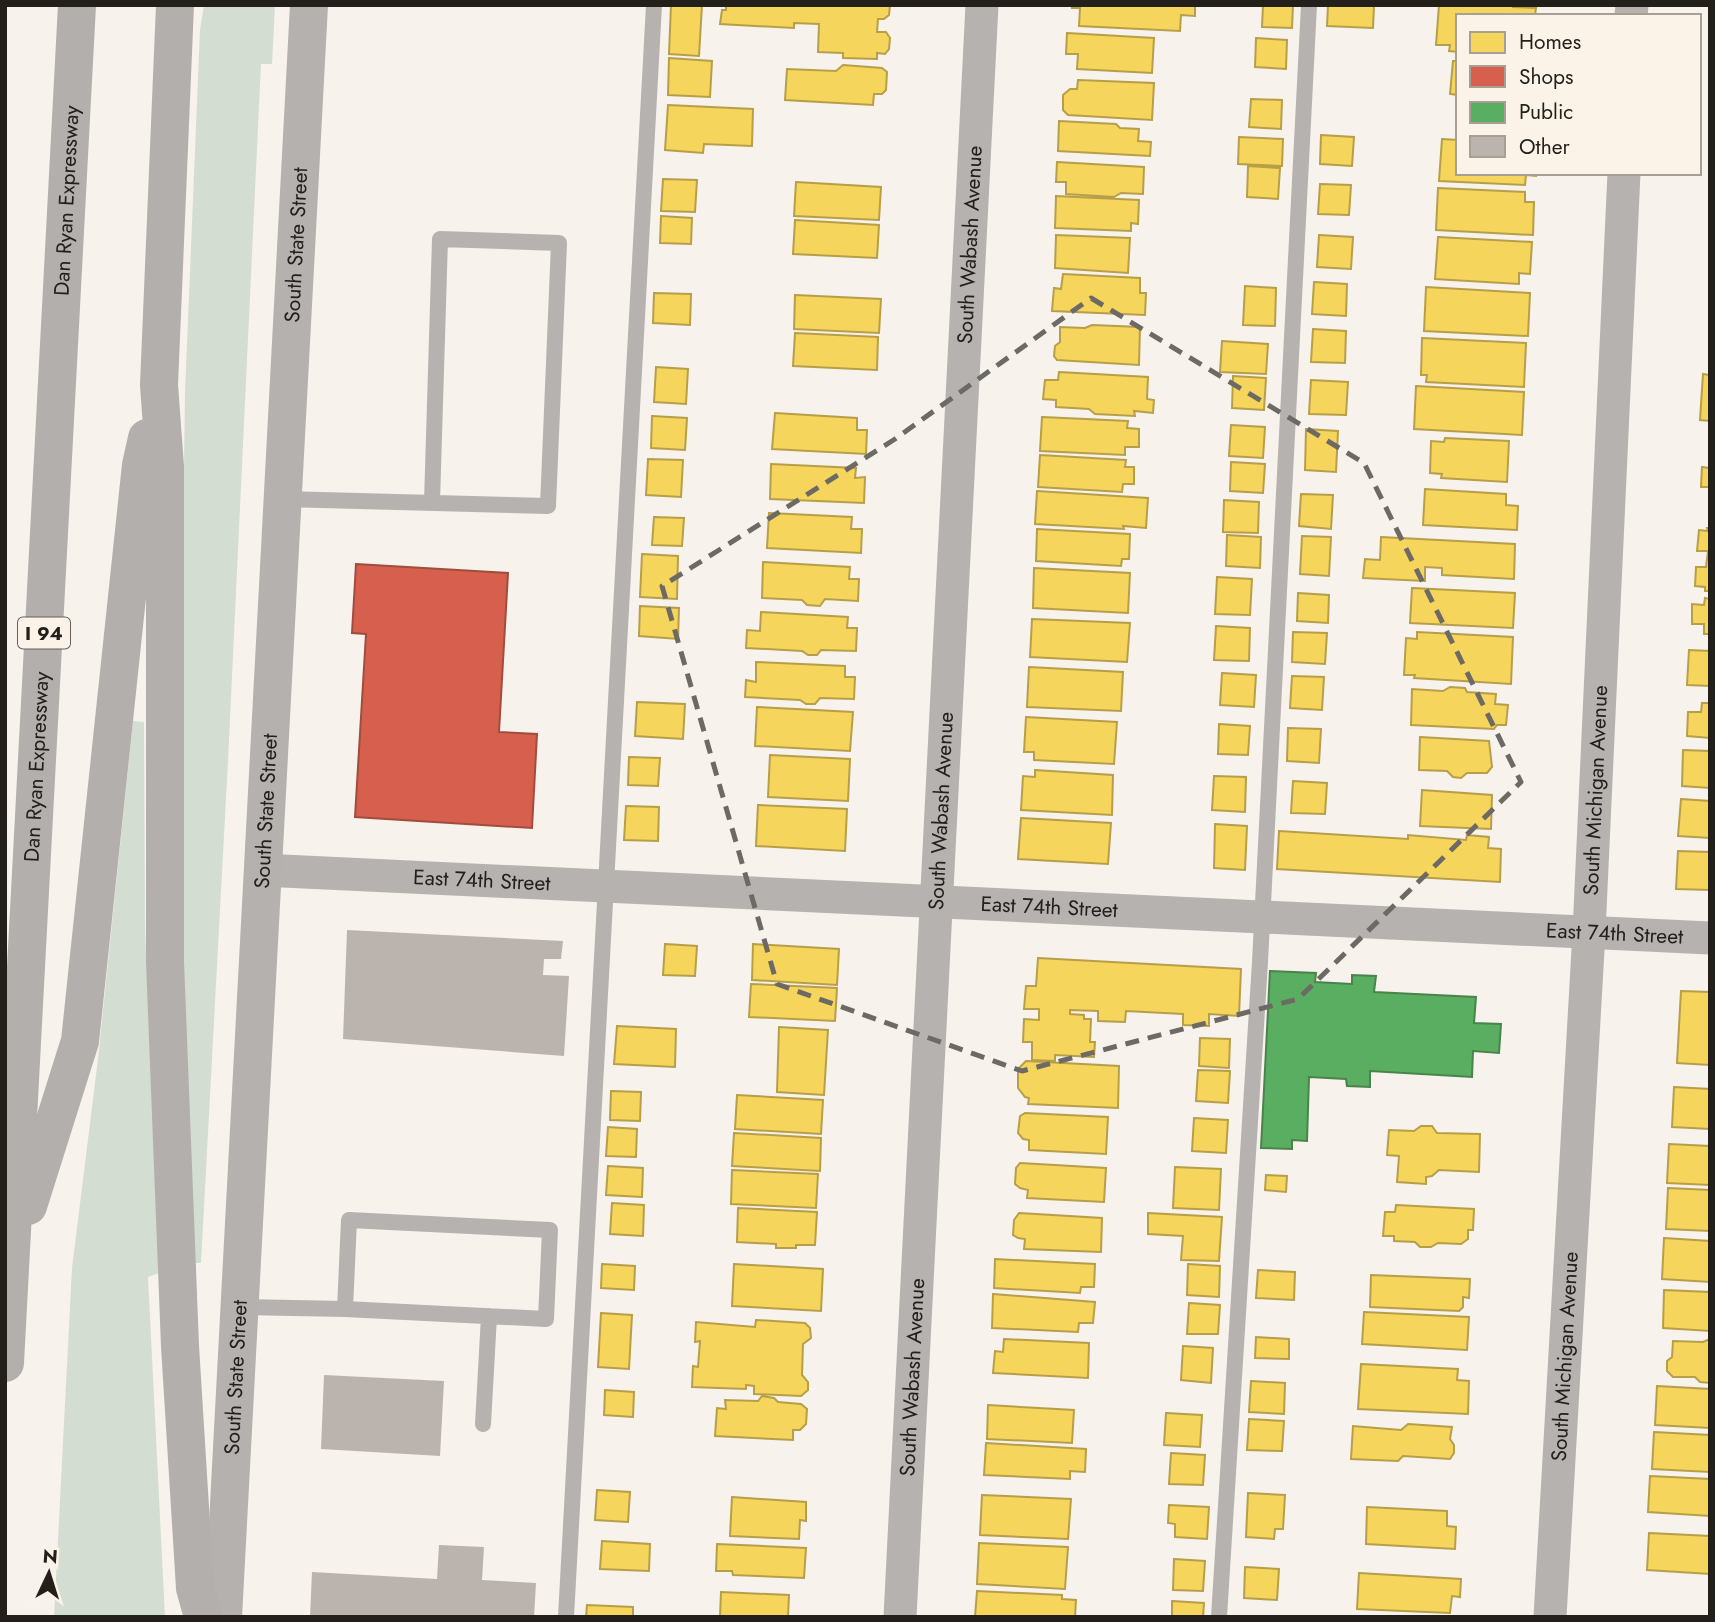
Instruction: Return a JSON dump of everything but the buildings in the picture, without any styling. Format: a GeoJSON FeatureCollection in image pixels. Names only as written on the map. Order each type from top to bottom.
{"type":"FeatureCollection","features":[{"type":"Feature","properties":{"kind":"highway","name":"Dan Ryan Expressway"},"geometry":{"type":"LineString","coordinates":[[5,1363],[77,5]]}},
{"type":"Feature","properties":{"kind":"highway"},"geometry":{"type":"LineString","coordinates":[[176,5],[159,384],[165,467],[165,976],[180,1346],[195,1588],[203,1617]]}},
{"type":"Feature","properties":{"kind":"highway"},"geometry":{"type":"LineString","coordinates":[[11,1261],[80,1041],[141,466],[159,384]]}},
{"type":"Feature","properties":{"kind":"main road","name":"South State Street"},"geometry":{"type":"LineString","coordinates":[[223,1617],[309,5]]}},
{"type":"Feature","properties":{"kind":"street","name":"South Wabash Avenue"},"geometry":{"type":"LineString","coordinates":[[900,1617],[982,5]]}},
{"type":"Feature","properties":{"kind":"street","name":"South Michigan Avenue"},"geometry":{"type":"LineString","coordinates":[[1550,1617],[1589,932],[1624,175]]}},
{"type":"Feature","properties":{"kind":"street","name":"East 74th Street"},"geometry":{"type":"LineString","coordinates":[[261,870],[1710,937]]}},
{"type":"Feature","properties":{"kind":"lane"},"geometry":{"type":"LineString","coordinates":[[566,1617],[654,5]]}},
{"type":"Feature","properties":{"kind":"lane"},"geometry":{"type":"LineString","coordinates":[[1219,1617],[1262,917],[1310,5]]}},
{"type":"Feature","properties":{"kind":"lane"},"geometry":{"type":"LineString","coordinates":[[281,499],[548,506],[559,243],[440,239],[432,502]]}},
{"type":"Feature","properties":{"kind":"lane"},"geometry":{"type":"LineString","coordinates":[[238,1307],[345,1309],[546,1319],[550,1230],[349,1220],[345,1309]]}},
{"type":"Feature","properties":{"kind":"lane"},"geometry":{"type":"LineString","coordinates":[[483,1424],[489,1316]]}},
{"type":"Feature","properties":{"kind":"highlighted area"},"geometry":{"type":"Polygon","coordinates":[[[1091,298],[1364,463],[1521,782],[1298,999],[1022,1071],[777,984],[662,586],[895,439],[1091,298]]]}},
{"type":"Feature","properties":{"kind":"shaded area"},"geometry":{"type":"Polygon","coordinates":[[[204,5],[275,5],[272,64],[261,64],[201,1263],[194,1263],[179,841],[185,393],[200,30],[204,5]]]}},
{"type":"Feature","properties":{"kind":"shaded area"},"geometry":{"type":"Polygon","coordinates":[[[133,721],[144,722],[145,928],[159,1273],[148,1277],[165,1617],[54,1617],[72,1268],[98,1059],[133,721]]]}}]}
